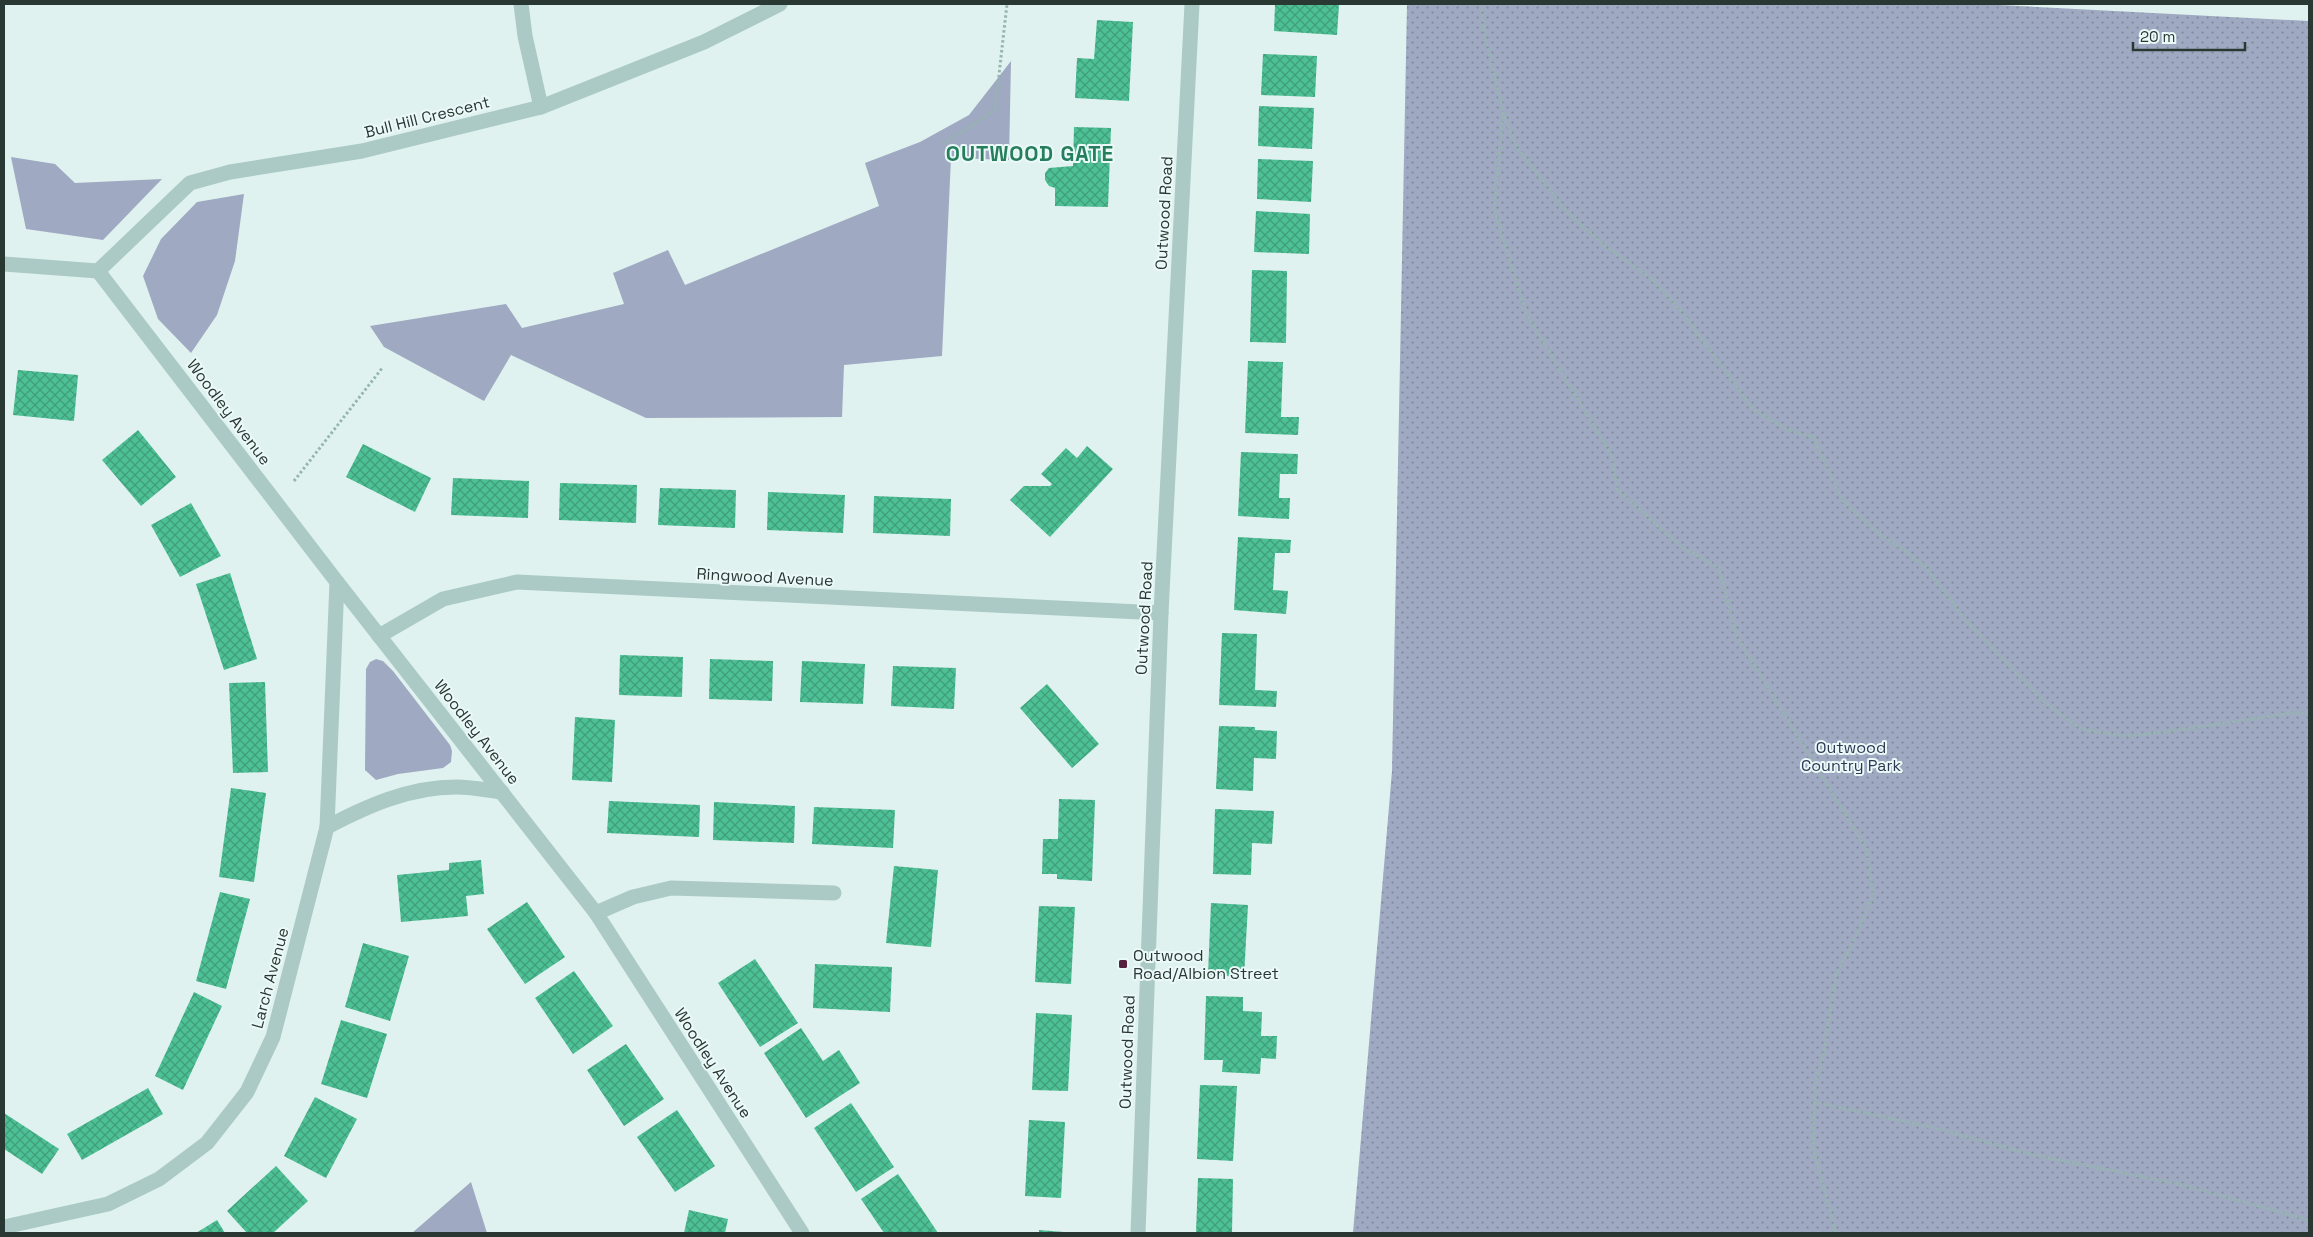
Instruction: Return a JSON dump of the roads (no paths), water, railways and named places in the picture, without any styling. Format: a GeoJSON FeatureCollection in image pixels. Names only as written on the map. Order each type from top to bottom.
{"type":"FeatureCollection","features":[{"type":"Feature","properties":{"kind":"street"},"geometry":{"type":"LineString","coordinates":[[521,4],[525,36],[541,107]]}},
{"type":"Feature","properties":{"kind":"street","name":"Bull Hill Crescent"},"geometry":{"type":"LineString","coordinates":[[98,271],[190,183],[230,172],[362,151],[541,107],[704,42],[780,4]]}},
{"type":"Feature","properties":{"kind":"street","name":"Outwood Road"},"geometry":{"type":"LineString","coordinates":[[1138,1233],[1161,613],[1192,4]]}},
{"type":"Feature","properties":{"kind":"street"},"geometry":{"type":"LineString","coordinates":[[4,258],[98,271]]}},
{"type":"Feature","properties":{"kind":"street","name":"Woodley Avenue"},"geometry":{"type":"LineString","coordinates":[[98,271],[336,582],[596,913],[802,1233]]}},
{"type":"Feature","properties":{"kind":"street","name":"Larch Avenue"},"geometry":{"type":"LineString","coordinates":[[4,1227],[108,1204],[159,1179],[207,1143],[247,1092],[273,1037],[327,827],[336,582]]}},
{"type":"Feature","properties":{"kind":"street","name":"Ringwood Avenue"},"geometry":{"type":"LineString","coordinates":[[380,636],[442,599],[518,582],[1161,613]]}},
{"type":"Feature","properties":{"kind":"street"},"geometry":{"type":"LineString","coordinates":[[327,827],[366,806],[410,792],[455,787],[502,792]]}},
{"type":"Feature","properties":{"kind":"street"},"geometry":{"type":"LineString","coordinates":[[596,913],[633,898],[671,888],[834,893]]}},
{"type":"Feature","properties":{"kind":"place","name":"Outwood Road/Albion Street"},"geometry":{"type":"Point","coordinates":[1123,964]}},
{"type":"Feature","properties":{"kind":"district","name":"OUTWOOD GATE"},"geometry":{"type":"Point","coordinates":[1030,153]}},
{"type":"Feature","properties":{"kind":"park label","name":"Outwood Country Park"},"geometry":{"type":"Point","coordinates":[1851,756]}}]}
